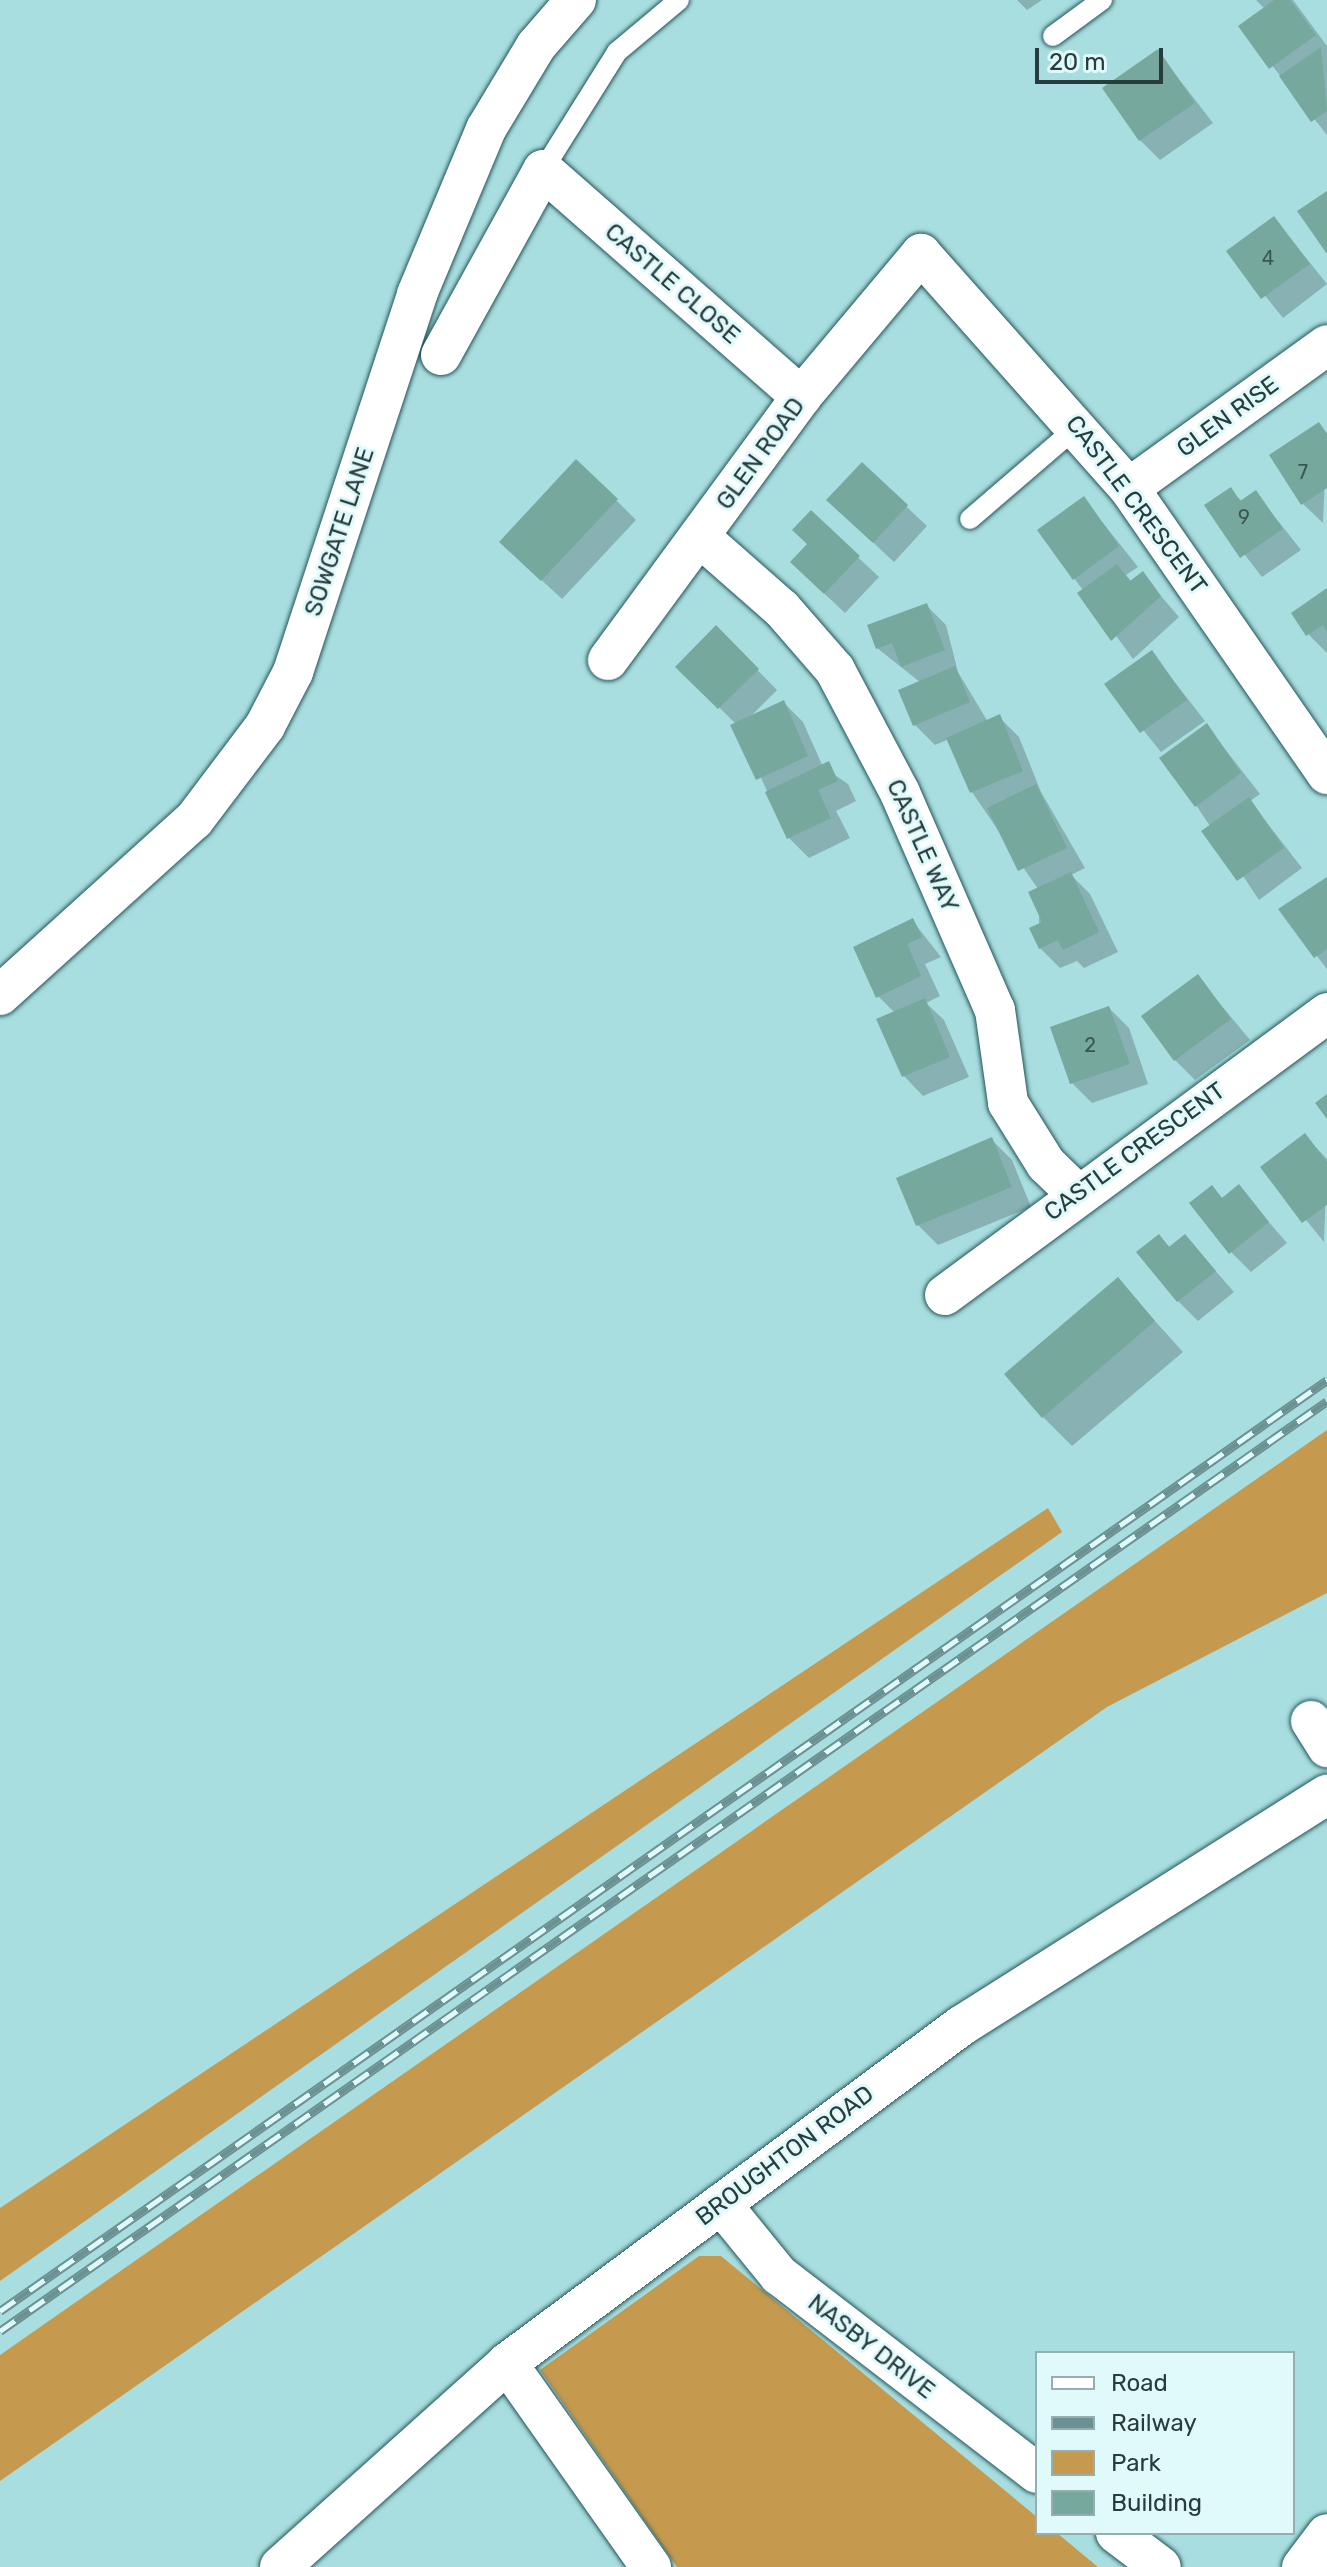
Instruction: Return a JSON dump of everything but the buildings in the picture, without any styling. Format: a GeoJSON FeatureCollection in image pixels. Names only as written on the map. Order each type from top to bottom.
{"type":"FeatureCollection","features":[{"type":"Feature","properties":{"kind":"street","name":"SOWGATE LANE"},"geometry":{"type":"LineString","coordinates":[[0,995],[194,820],[265,726],[298,658],[417,294],[486,129],[536,46],[576,0]]}},
{"type":"Feature","properties":{"kind":"street"},"geometry":{"type":"LineString","coordinates":[[441,355],[543,170]]}},
{"type":"Feature","properties":{"kind":"street","name":"CASTLE CLOSE"},"geometry":{"type":"LineString","coordinates":[[543,170],[801,397]]}},
{"type":"Feature","properties":{"kind":"street","name":"GLEN ROAD"},"geometry":{"type":"LineString","coordinates":[[608,660],[801,397],[921,254]]}},
{"type":"Feature","properties":{"kind":"street","name":"CASTLE CRESCENT"},"geometry":{"type":"LineString","coordinates":[[921,254],[1078,426],[1129,488],[1327,774]]}},
{"type":"Feature","properties":{"kind":"street","name":"GLEN RISE"},"geometry":{"type":"LineString","coordinates":[[1129,488],[1327,345]]}},
{"type":"Feature","properties":{"kind":"street","name":"CASTLE WAY"},"geometry":{"type":"LineString","coordinates":[[700,537],[782,609],[835,670],[900,793],[995,1010],[1008,1103],[1046,1164],[1076,1193]]}},
{"type":"Feature","properties":{"kind":"street","name":"CASTLE CRESCENT"},"geometry":{"type":"LineString","coordinates":[[945,1295],[1076,1193],[1327,1013]]}},
{"type":"Feature","properties":{"kind":"street","name":"BROUGHTON ROAD"},"geometry":{"type":"LineString","coordinates":[[280,2567],[507,2363],[961,2026],[1327,1795]]}},
{"type":"Feature","properties":{"kind":"street","name":"NASBY DRIVE"},"geometry":{"type":"LineString","coordinates":[[721,2204],[779,2275],[1035,2471]]}},
{"type":"Feature","properties":{"kind":"street"},"geometry":{"type":"LineString","coordinates":[[507,2363],[651,2567]]}},
{"type":"Feature","properties":{"kind":"street"},"geometry":{"type":"LineString","coordinates":[[1302,2567],[1327,2534]]}},
{"type":"Feature","properties":{"kind":"street"},"geometry":{"type":"LineString","coordinates":[[1119,2535],[1161,2567]]}},
{"type":"Feature","properties":{"kind":"lane"},"geometry":{"type":"LineString","coordinates":[[543,170],[617,52],[679,0]]}},
{"type":"Feature","properties":{"kind":"lane"},"geometry":{"type":"LineString","coordinates":[[1053,36],[1102,0]]}},
{"type":"Feature","properties":{"kind":"lane"},"geometry":{"type":"LineString","coordinates":[[970,519],[1078,426]]}},
{"type":"Feature","properties":{"kind":"green space"},"geometry":{"type":"Polygon","coordinates":[[[1327,1430],[1327,1593],[1107,1707],[0,2481],[0,2355],[1327,1430]]]}},
{"type":"Feature","properties":{"kind":"green space"},"geometry":{"type":"Polygon","coordinates":[[[1048,1508],[1062,1532],[0,2281],[0,2208],[1048,1508]]]}},
{"type":"Feature","properties":{"kind":"green space"},"geometry":{"type":"Polygon","coordinates":[[[699,2256],[721,2256],[1035,2515],[1035,2535],[1059,2535],[1098,2567],[677,2567],[540,2370],[699,2256]]]}},
{"type":"Feature","properties":{"kind":"railway"},"geometry":{"type":"LineString","coordinates":[[0,2311],[1327,1380]]}},
{"type":"Feature","properties":{"kind":"railway"},"geometry":{"type":"LineString","coordinates":[[0,2331],[1327,1401]]}}]}
